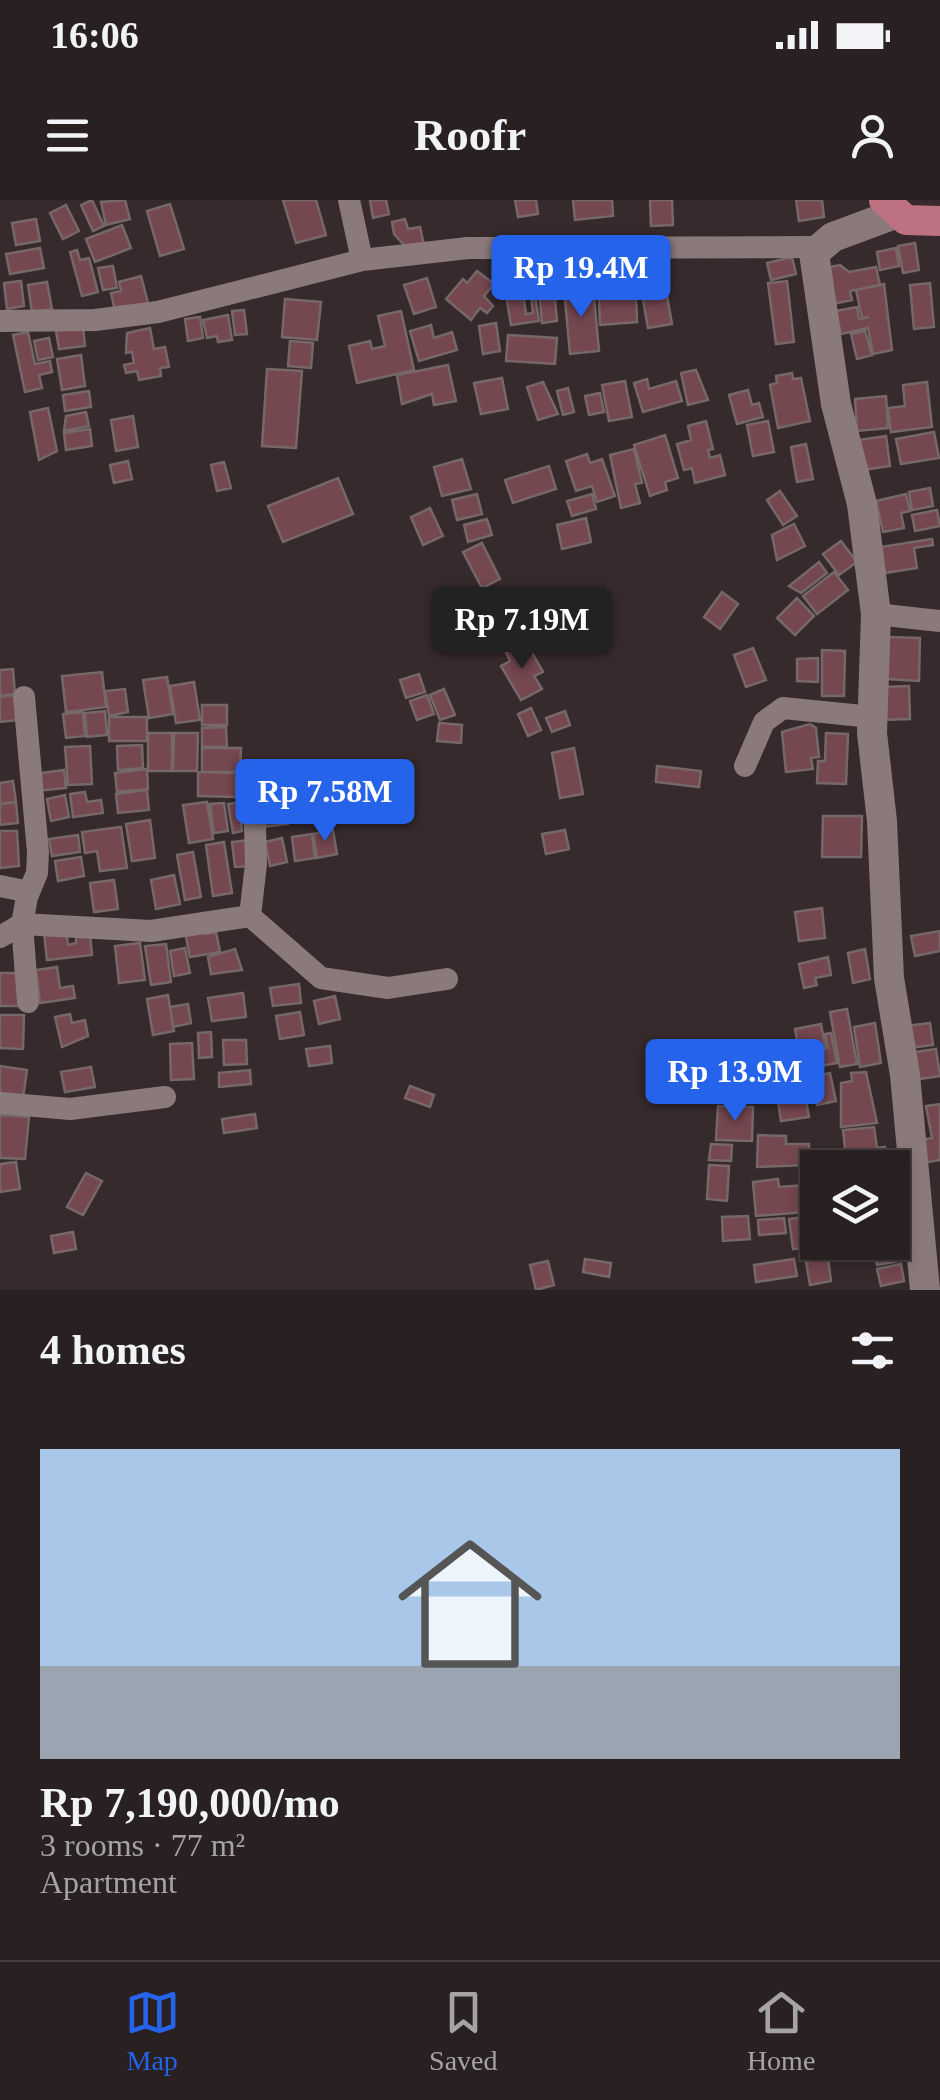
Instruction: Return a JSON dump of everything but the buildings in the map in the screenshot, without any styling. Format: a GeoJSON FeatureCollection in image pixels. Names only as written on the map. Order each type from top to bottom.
{"type":"FeatureCollection","features":[{"type":"Feature","properties":{"kind":"main road"},"geometry":{"type":"LineString","coordinates":[[890,207],[916,222],[940,220]]}},
{"type":"Feature","properties":{"kind":"street"},"geometry":{"type":"LineString","coordinates":[[350,200],[362,260]]}},
{"type":"Feature","properties":{"kind":"street"},"geometry":{"type":"LineString","coordinates":[[0,320],[95,320],[158,312],[362,260],[468,248],[816,247],[890,207]]}},
{"type":"Feature","properties":{"kind":"street"},"geometry":{"type":"LineString","coordinates":[[816,247],[836,404],[862,504],[876,614],[872,717],[885,862],[889,978],[906,1075],[926,1290]]}},
{"type":"Feature","properties":{"kind":"street"},"geometry":{"type":"LineString","coordinates":[[876,614],[940,622]]}},
{"type":"Feature","properties":{"kind":"street"},"geometry":{"type":"LineString","coordinates":[[24,698],[38,852],[37,873],[22,924],[28,1002]]}},
{"type":"Feature","properties":{"kind":"street"},"geometry":{"type":"LineString","coordinates":[[745,766],[764,722],[783,708],[872,717]]}},
{"type":"Feature","properties":{"kind":"street"},"geometry":{"type":"LineString","coordinates":[[250,916],[256,864],[254,826]]}},
{"type":"Feature","properties":{"kind":"street"},"geometry":{"type":"LineString","coordinates":[[0,886],[20,890],[27,897]]}},
{"type":"Feature","properties":{"kind":"street"},"geometry":{"type":"LineString","coordinates":[[0,938],[22,924],[150,931],[250,916],[321,978],[388,988],[447,980]]}},
{"type":"Feature","properties":{"kind":"street"},"geometry":{"type":"LineString","coordinates":[[0,1103],[70,1109],[164,1096]]}}]}
